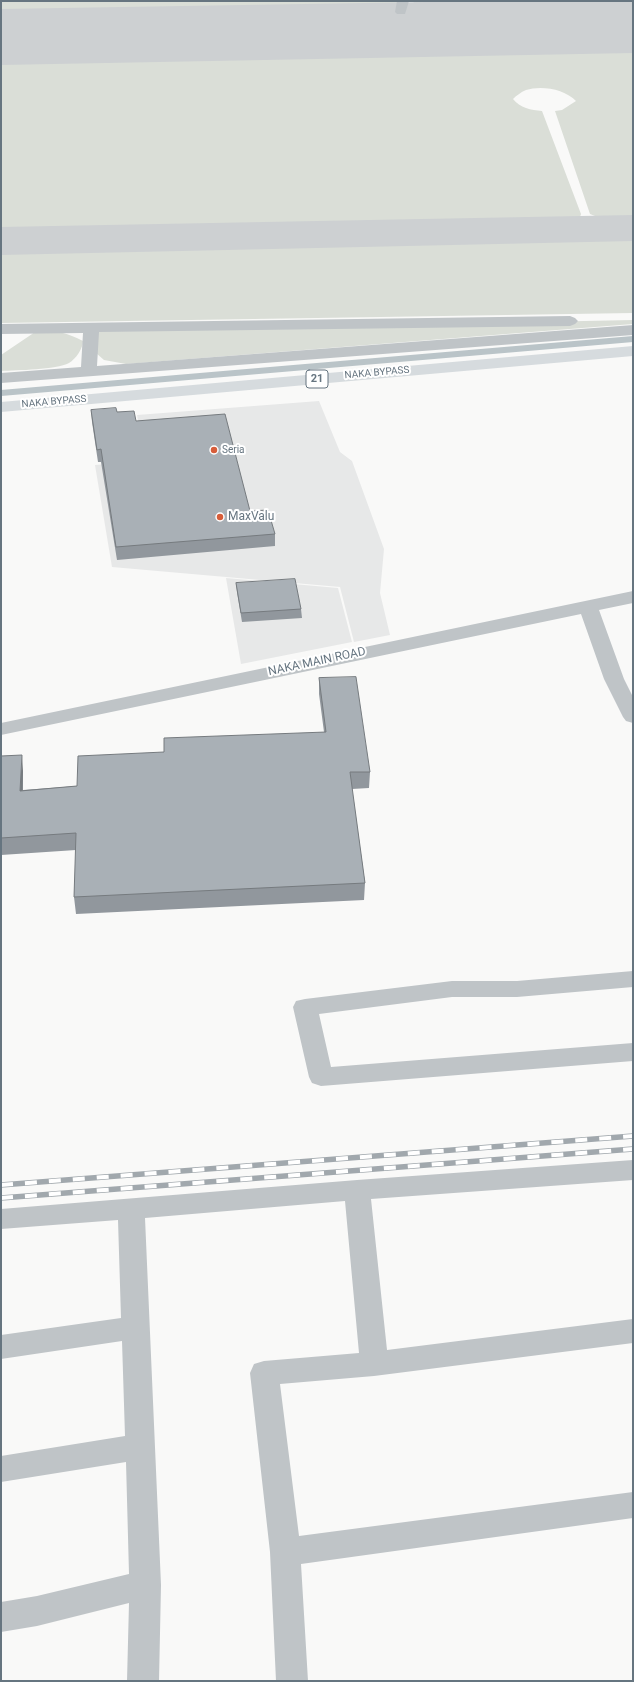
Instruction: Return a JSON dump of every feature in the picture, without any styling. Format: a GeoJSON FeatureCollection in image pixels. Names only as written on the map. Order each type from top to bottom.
{"type":"FeatureCollection","features":[{"type":"Feature","properties":{"kind":"highway","name":"NAKA BYPASS"},"geometry":{"type":"LineString","coordinates":[[1,407],[633,352]]}},
{"type":"Feature","properties":{"kind":"highway","name":"NAKA BYPASS"},"geometry":{"type":"LineString","coordinates":[[1,418],[633,363]]}},
{"type":"Feature","properties":{"kind":"street"},"geometry":{"type":"LineString","coordinates":[[1,329],[633,320]]}},
{"type":"Feature","properties":{"kind":"street"},"geometry":{"type":"LineString","coordinates":[[89,371],[91,328]]}},
{"type":"Feature","properties":{"kind":"street"},"geometry":{"type":"LineString","coordinates":[[1,378],[633,330]]}},
{"type":"Feature","properties":{"kind":"street","name":"NAKA MAIN ROAD"},"geometry":{"type":"LineString","coordinates":[[1,729],[633,597]]}},
{"type":"Feature","properties":{"kind":"street"},"geometry":{"type":"LineString","coordinates":[[588,606],[623,679],[633,717]]}},
{"type":"Feature","properties":{"kind":"street"},"geometry":{"type":"LineString","coordinates":[[633,979],[517,989],[452,989],[305,1006],[321,1077],[633,1052]]}},
{"type":"Feature","properties":{"kind":"street"},"geometry":{"type":"LineString","coordinates":[[1,1219],[357,1190],[633,1170]]}},
{"type":"Feature","properties":{"kind":"street"},"geometry":{"type":"LineString","coordinates":[[357,1190],[374,1364]]}},
{"type":"Feature","properties":{"kind":"street"},"geometry":{"type":"LineString","coordinates":[[130,1208],[145,1585],[143,1681]]}},
{"type":"Feature","properties":{"kind":"street"},"geometry":{"type":"LineString","coordinates":[[1,1347],[135,1328]]}},
{"type":"Feature","properties":{"kind":"street"},"geometry":{"type":"LineString","coordinates":[[292,1681],[285,1552],[264,1373],[374,1364],[633,1331]]}},
{"type":"Feature","properties":{"kind":"street"},"geometry":{"type":"LineString","coordinates":[[1,1469],[139,1447]]}},
{"type":"Feature","properties":{"kind":"street"},"geometry":{"type":"LineString","coordinates":[[285,1552],[633,1505]]}},
{"type":"Feature","properties":{"kind":"street"},"geometry":{"type":"LineString","coordinates":[[1,1617],[37,1611],[145,1585]]}},
{"type":"Feature","properties":{"kind":"shaded area"},"geometry":{"type":"Polygon","coordinates":[[[1,1],[399,1],[397,10],[1,17],[1,1]]]}},
{"type":"Feature","properties":{"kind":"shaded area"},"geometry":{"type":"Polygon","coordinates":[[[414,1],[633,1],[633,5],[412,9],[414,1]]]}},
{"type":"Feature","properties":{"kind":"shaded area"},"geometry":{"type":"Polygon","coordinates":[[[633,44],[633,217],[600,218],[590,214],[555,111],[562,110],[576,101],[559,91],[539,88],[526,90],[513,99],[519,105],[526,108],[542,111],[581,214],[580,217],[571,219],[1,230],[1,55],[633,44]]]}},
{"type":"Feature","properties":{"kind":"shaded area"},"geometry":{"type":"Polygon","coordinates":[[[633,240],[633,313],[1,323],[1,253],[633,240]]]}},
{"type":"Feature","properties":{"kind":"shaded area"},"geometry":{"type":"Polygon","coordinates":[[[633,320],[633,324],[126,364],[104,360],[96,353],[97,331],[633,320]]]}},
{"type":"Feature","properties":{"kind":"shaded area"},"geometry":{"type":"Polygon","coordinates":[[[38,330],[56,331],[67,334],[83,341],[82,347],[74,359],[63,365],[36,369],[1,371],[1,355],[38,330]]]}},
{"type":"Feature","properties":{"kind":"shaded area"},"geometry":{"type":"Polygon","coordinates":[[[319,401],[340,452],[352,461],[384,549],[380,593],[390,635],[354,642],[340,587],[112,567],[95,465],[145,461],[137,415],[319,401]]]}},
{"type":"Feature","properties":{"kind":"shaded area"},"geometry":{"type":"Polygon","coordinates":[[[226,578],[338,588],[352,642],[241,664],[226,578]]]}},
{"type":"Feature","properties":{"kind":"building"},"geometry":{"type":"Polygon","coordinates":[[[116,408],[117,412],[134,411],[136,421],[225,414],[250,511],[268,510],[275,534],[116,547],[101,449],[97,450],[91,410],[116,408]]]}},
{"type":"Feature","properties":{"kind":"building"},"geometry":{"type":"Polygon","coordinates":[[[295,579],[301,609],[241,613],[236,583],[295,579]]]}},
{"type":"Feature","properties":{"kind":"building"},"geometry":{"type":"Polygon","coordinates":[[[356,677],[370,772],[350,772],[365,883],[74,897],[76,833],[1,838],[1,756],[22,755],[20,791],[77,786],[78,756],[164,752],[164,738],[326,732],[319,678],[356,677]]]}},
{"type":"Feature","properties":{"kind":"waterway"},"geometry":{"type":"LineString","coordinates":[[1,393],[633,339]]}},
{"type":"Feature","properties":{"kind":"taxiway"},"geometry":{"type":"LineString","coordinates":[[1,241],[633,228]]}},
{"type":"Feature","properties":{"kind":"runway"},"geometry":{"type":"LineString","coordinates":[[1,37],[633,26]]}},
{"type":"Feature","properties":{"kind":"railway"},"geometry":{"type":"LineString","coordinates":[[1,1185],[633,1136]]}},
{"type":"Feature","properties":{"kind":"railway"},"geometry":{"type":"LineString","coordinates":[[1,1198],[633,1149]]}},
{"type":"Feature","properties":{"kind":"place","name":"Seria"},"geometry":{"type":"Point","coordinates":[214,450]}},
{"type":"Feature","properties":{"kind":"place","name":"MaxValu"},"geometry":{"type":"Point","coordinates":[220,517]}}]}
